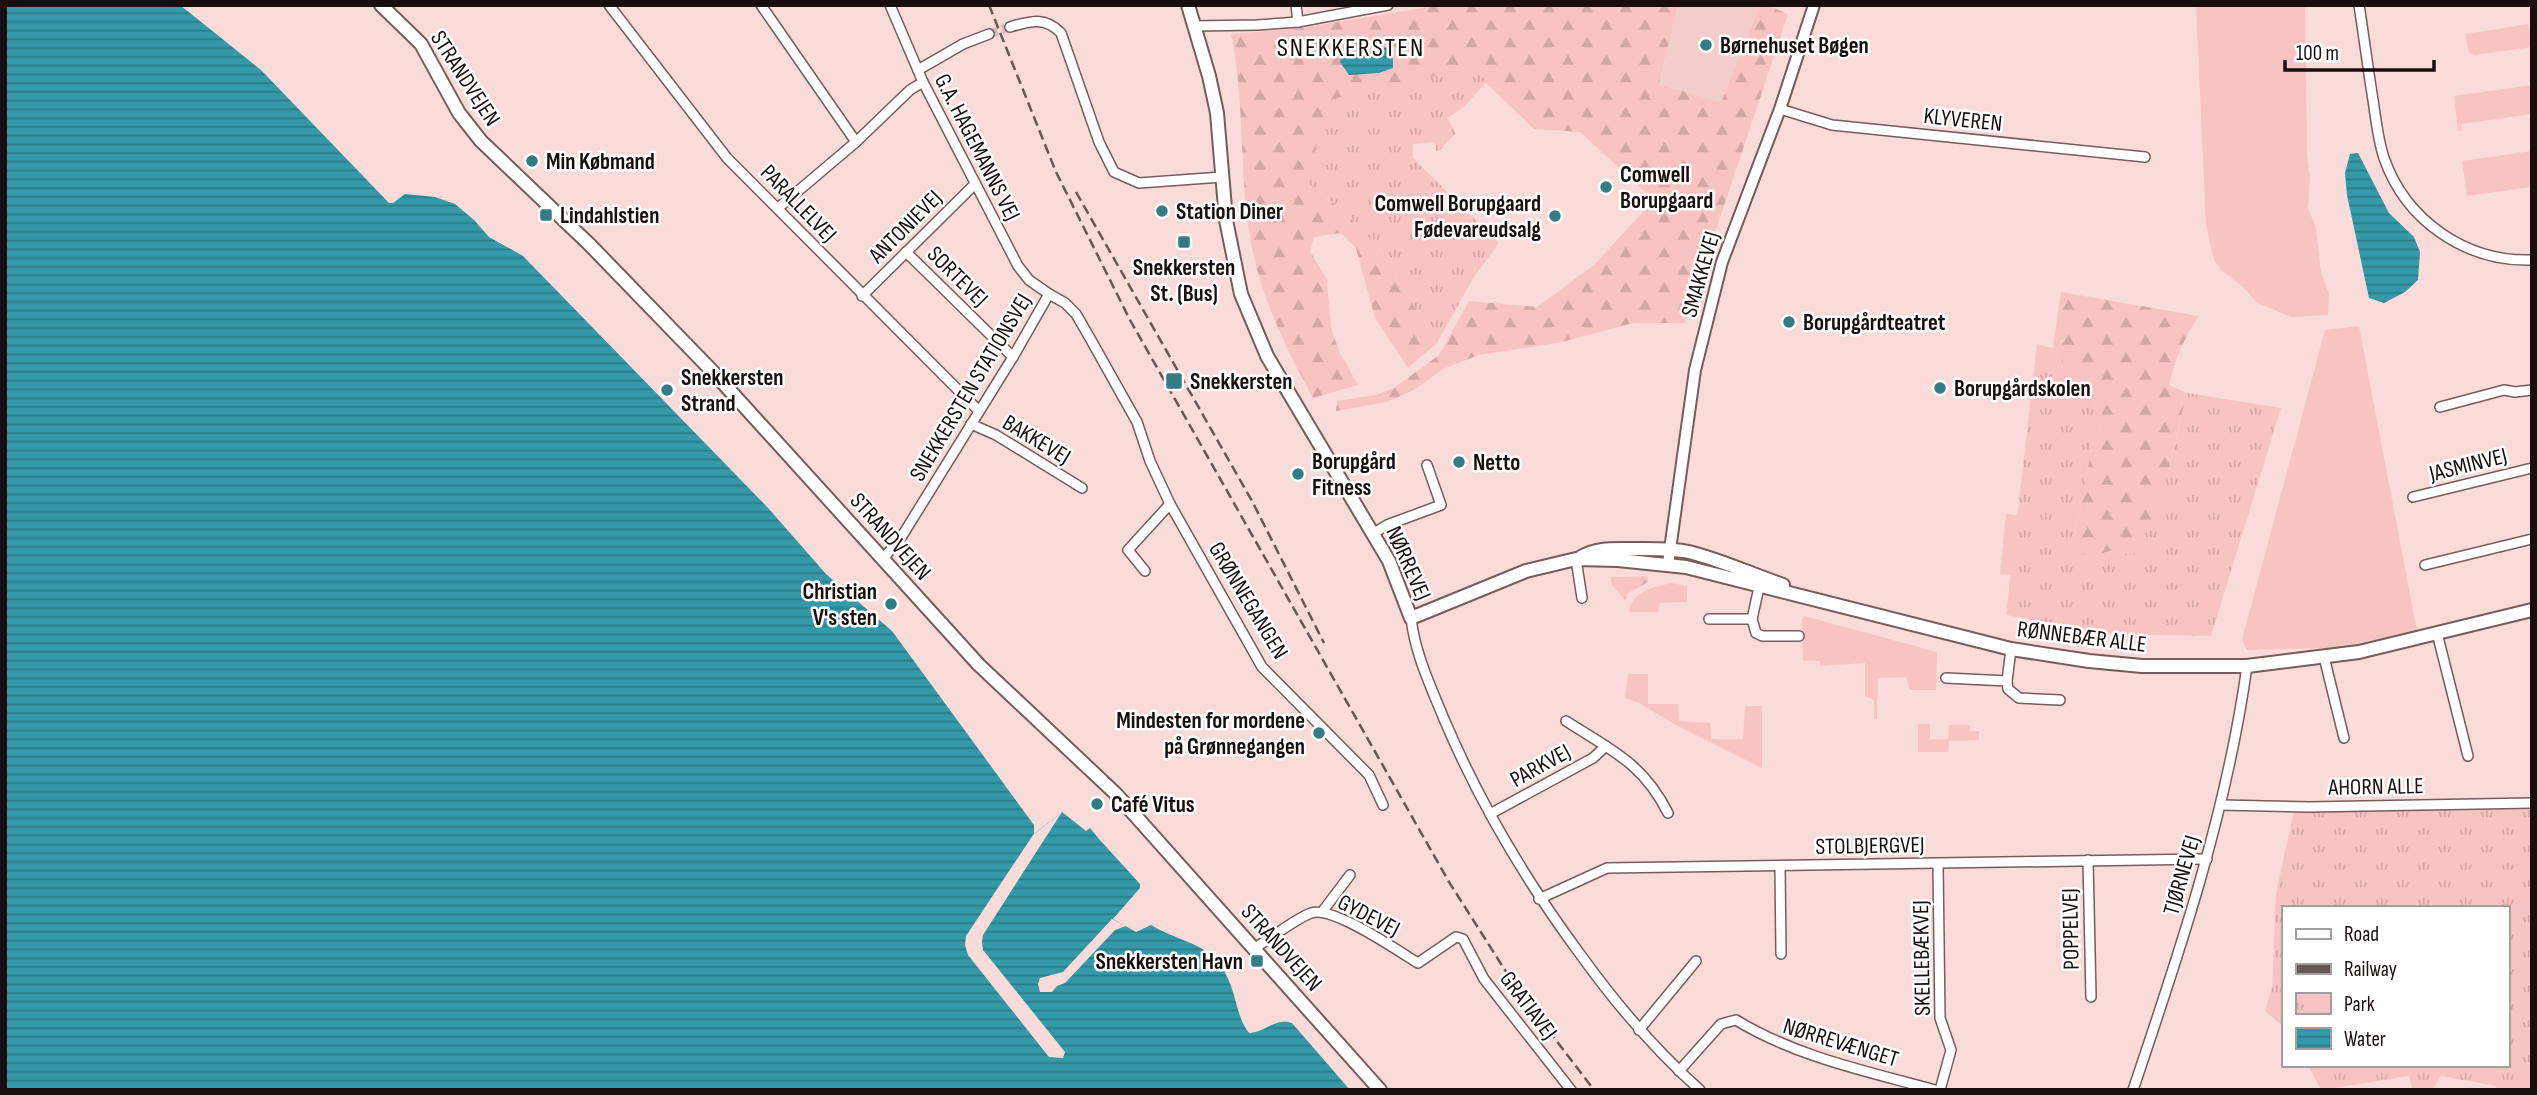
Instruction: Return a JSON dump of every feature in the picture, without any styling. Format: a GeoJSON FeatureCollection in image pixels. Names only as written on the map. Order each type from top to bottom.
{"type":"FeatureCollection","features":[{"type":"Feature","properties":{"kind":"main road","name":"STRANDVEJEN"},"geometry":{"type":"LineString","coordinates":[[381,5],[421,44],[459,113],[481,141],[589,244],[714,373],[979,665],[1116,794],[1380,1090]]}},
{"type":"Feature","properties":{"kind":"main road","name":"NØRREVEJ"},"geometry":{"type":"LineString","coordinates":[[1188,5],[1217,113],[1226,219],[1232,256],[1254,329],[1266,356],[1298,411],[1374,533],[1389,561],[1410,618]]}},
{"type":"Feature","properties":{"kind":"main road","name":"RØNNEBÆR ALLE"},"geometry":{"type":"LineString","coordinates":[[1410,618],[1526,571],[1609,549],[1687,552],[1719,561],[1760,582]]}},
{"type":"Feature","properties":{"kind":"main road","name":"RØNNEBÆR ALLE"},"geometry":{"type":"LineString","coordinates":[[1576,559],[1618,559],[1668,564],[1760,582],[2011,649],[2142,666],[2247,666],[2359,652],[2532,610]]}},
{"type":"Feature","properties":{"kind":"street","name":"PARALLELVEJ"},"geometry":{"type":"LineString","coordinates":[[609,5],[727,158],[979,411]]}},
{"type":"Feature","properties":{"kind":"street"},"geometry":{"type":"LineString","coordinates":[[761,5],[856,142]]}},
{"type":"Feature","properties":{"kind":"street","name":"G.A. HAGEMANNS VEJ"},"geometry":{"type":"LineString","coordinates":[[890,5],[923,82],[1018,266],[1029,280],[1049,294]]}},
{"type":"Feature","properties":{"kind":"street"},"geometry":{"type":"LineString","coordinates":[[1296,5],[1298,22]]}},
{"type":"Feature","properties":{"kind":"street"},"geometry":{"type":"LineString","coordinates":[[1194,26],[1298,22],[1388,5]]}},
{"type":"Feature","properties":{"kind":"street"},"geometry":{"type":"LineString","coordinates":[[2359,5],[2384,157],[2394,181],[2408,202],[2425,221],[2445,237],[2468,249],[2493,257],[2532,260]]}},
{"type":"Feature","properties":{"kind":"street","name":"SMAKKEVEJ"},"geometry":{"type":"LineString","coordinates":[[1668,564],[1693,384],[1704,332],[1722,262],[1780,109],[1811,6]]}},
{"type":"Feature","properties":{"kind":"street"},"geometry":{"type":"LineString","coordinates":[[1010,27],[1042,21],[1061,33],[1099,142],[1114,172],[1139,183],[1222,177]]}},
{"type":"Feature","properties":{"kind":"street"},"geometry":{"type":"LineString","coordinates":[[918,70],[963,44],[989,34]]}},
{"type":"Feature","properties":{"kind":"street"},"geometry":{"type":"LineString","coordinates":[[778,208],[856,142],[910,90],[923,82]]}},
{"type":"Feature","properties":{"kind":"street","name":"KLYVEREN"},"geometry":{"type":"LineString","coordinates":[[1780,109],[1832,125],[2145,157]]}},
{"type":"Feature","properties":{"kind":"street","name":"ANTONIEVEJ"},"geometry":{"type":"LineString","coordinates":[[862,296],[975,184]]}},
{"type":"Feature","properties":{"kind":"street","name":"SORTEVEJ"},"geometry":{"type":"LineString","coordinates":[[906,252],[1013,357]]}},
{"type":"Feature","properties":{"kind":"street","name":"SNEKKERSTEN STATIONSVEJ"},"geometry":{"type":"LineString","coordinates":[[883,559],[902,536],[1049,294],[1065,303],[1081,322],[1137,422],[1150,461]]}},
{"type":"Feature","properties":{"kind":"street"},"geometry":{"type":"LineString","coordinates":[[2440,407],[2504,390],[2532,390]]}},
{"type":"Feature","properties":{"kind":"street","name":"BAKKEVEJ"},"geometry":{"type":"LineString","coordinates":[[971,424],[996,435],[1082,488]]}},
{"type":"Feature","properties":{"kind":"street","name":"GRØNNEGANGEN"},"geometry":{"type":"LineString","coordinates":[[1150,461],[1170,504],[1262,667],[1369,775],[1383,805]]}},
{"type":"Feature","properties":{"kind":"street"},"geometry":{"type":"LineString","coordinates":[[1374,533],[1441,505],[1427,465]]}},
{"type":"Feature","properties":{"kind":"street","name":"JASMINVEJ"},"geometry":{"type":"LineString","coordinates":[[2413,497],[2532,468]]}},
{"type":"Feature","properties":{"kind":"street"},"geometry":{"type":"LineString","coordinates":[[1145,571],[1128,550],[1170,504]]}},
{"type":"Feature","properties":{"kind":"street"},"geometry":{"type":"LineString","coordinates":[[2425,565],[2532,538]]}},
{"type":"Feature","properties":{"kind":"street"},"geometry":{"type":"LineString","coordinates":[[1576,559],[1582,598]]}},
{"type":"Feature","properties":{"kind":"street"},"geometry":{"type":"LineString","coordinates":[[1760,582],[1752,619],[1756,634],[1799,636]]}},
{"type":"Feature","properties":{"kind":"street","name":"NØRREVEJ"},"geometry":{"type":"LineString","coordinates":[[1410,618],[1418,654],[1479,796],[1539,899],[1639,1030],[1700,1090]]}},
{"type":"Feature","properties":{"kind":"street"},"geometry":{"type":"LineString","coordinates":[[1709,619],[1752,619]]}},
{"type":"Feature","properties":{"kind":"street"},"geometry":{"type":"LineString","coordinates":[[2437,633],[2468,756]]}},
{"type":"Feature","properties":{"kind":"street"},"geometry":{"type":"LineString","coordinates":[[2011,649],[2008,689],[2019,698],[2060,700]]}},
{"type":"Feature","properties":{"kind":"street"},"geometry":{"type":"LineString","coordinates":[[2324,657],[2344,738]]}},
{"type":"Feature","properties":{"kind":"street","name":"TJØRNEVEJ"},"geometry":{"type":"LineString","coordinates":[[2133,1090],[2207,859],[2221,805],[2247,666]]}},
{"type":"Feature","properties":{"kind":"street"},"geometry":{"type":"LineString","coordinates":[[1946,678],[2007,681]]}},
{"type":"Feature","properties":{"kind":"street","name":"PARKVEJ"},"geometry":{"type":"LineString","coordinates":[[1566,721],[1630,762],[1646,777],[1668,813]]}},
{"type":"Feature","properties":{"kind":"street","name":"PARKVEJ"},"geometry":{"type":"LineString","coordinates":[[1490,814],[1593,758],[1606,747]]}},
{"type":"Feature","properties":{"kind":"street","name":"AHORN ALLE"},"geometry":{"type":"LineString","coordinates":[[2221,805],[2309,807],[2532,803]]}},
{"type":"Feature","properties":{"kind":"street","name":"STOLBJERGVEJ"},"geometry":{"type":"LineString","coordinates":[[1539,899],[1607,867],[2207,859]]}},
{"type":"Feature","properties":{"kind":"street","name":"POPPELVEJ"},"geometry":{"type":"LineString","coordinates":[[2088,860],[2091,997]]}},
{"type":"Feature","properties":{"kind":"street","name":"SKELLEBÆKVEJ"},"geometry":{"type":"LineString","coordinates":[[1938,864],[1940,1018],[1951,1050]]}},
{"type":"Feature","properties":{"kind":"street"},"geometry":{"type":"LineString","coordinates":[[1780,866],[1781,954]]}},
{"type":"Feature","properties":{"kind":"street"},"geometry":{"type":"LineString","coordinates":[[1322,912],[1350,875]]}},
{"type":"Feature","properties":{"kind":"street","name":"GYDEVEJ"},"geometry":{"type":"LineString","coordinates":[[1255,948],[1311,913],[1322,912],[1373,935],[1418,963],[1456,937],[1463,939]]}},
{"type":"Feature","properties":{"kind":"street","name":"GRATIAVEJ"},"geometry":{"type":"LineString","coordinates":[[1463,939],[1484,979],[1571,1090]]}},
{"type":"Feature","properties":{"kind":"street"},"geometry":{"type":"LineString","coordinates":[[1639,1030],[1696,961]]}},
{"type":"Feature","properties":{"kind":"street","name":"NØRREVÆNGET"},"geometry":{"type":"LineString","coordinates":[[1679,1071],[1721,1024],[1735,1020],[1765,1038],[1791,1049],[1937,1090],[1951,1050]]}},
{"type":"Feature","properties":{"kind":"shaded area","name":"Børnehuset Bøgen"},"geometry":{"type":"Polygon","coordinates":[[[1678,5],[1760,5],[1721,102],[1659,84],[1678,5]]]}},
{"type":"Feature","properties":{"kind":"green space"},"geometry":{"type":"Polygon","coordinates":[[[1441,5],[1678,5],[1659,84],[1721,102],[1760,5],[1767,5],[1788,14],[1685,323],[1633,323],[1562,342],[1479,355],[1443,369],[1414,390],[1387,402],[1336,411],[1337,401],[1376,395],[1394,388],[1439,355],[1469,301],[1537,307],[1594,265],[1654,200],[1580,132],[1534,129],[1488,85],[1466,69],[1307,182],[1344,211],[1381,251],[1437,343],[1408,368],[1375,318],[1356,248],[1341,233],[1314,237],[1310,251],[1327,280],[1331,328],[1339,351],[1358,385],[1313,398],[1275,321],[1254,259],[1244,187],[1238,85],[1231,34],[1300,28],[1441,5]]]}},
{"type":"Feature","properties":{"kind":"green space"},"geometry":{"type":"Polygon","coordinates":[[[2196,5],[2305,5],[2307,155],[2310,178],[2308,208],[2316,228],[2321,272],[2329,294],[2328,315],[2291,317],[2257,303],[2243,287],[2221,270],[2214,260],[2206,226],[2196,5]]]}},
{"type":"Feature","properties":{"kind":"green space"},"geometry":{"type":"Polygon","coordinates":[[[2529,24],[2532,47],[2474,55],[2469,52],[2465,34],[2529,24]]]}},
{"type":"Feature","properties":{"kind":"green space"},"geometry":{"type":"Polygon","coordinates":[[[1466,69],[1488,80],[1463,108],[1447,118],[1456,133],[1440,150],[1436,151],[1435,142],[1413,144],[1413,158],[1499,243],[1474,277],[1437,343],[1381,251],[1344,211],[1307,182],[1328,100],[1466,69]]]}},
{"type":"Feature","properties":{"kind":"green space"},"geometry":{"type":"Polygon","coordinates":[[[2532,85],[2532,114],[2461,124],[2462,131],[2458,131],[2454,96],[2532,85]]]}},
{"type":"Feature","properties":{"kind":"green space"},"geometry":{"type":"Polygon","coordinates":[[[2532,151],[2532,187],[2467,196],[2462,161],[2532,151]]]}},
{"type":"Feature","properties":{"kind":"green space"},"geometry":{"type":"Polygon","coordinates":[[[2061,292],[2199,316],[2181,349],[2169,385],[2187,393],[2167,478],[2150,529],[2133,555],[2110,551],[2088,558],[2071,541],[2080,510],[2092,444],[2105,418],[2053,348],[2061,292]]]}},
{"type":"Feature","properties":{"kind":"green space"},"geometry":{"type":"Polygon","coordinates":[[[2359,326],[2417,631],[2335,648],[2247,650],[2242,640],[2325,330],[2359,326]]]}},
{"type":"Feature","properties":{"kind":"green space"},"geometry":{"type":"Polygon","coordinates":[[[2037,344],[2053,348],[2105,418],[2092,444],[2080,510],[2071,541],[2088,558],[2110,551],[2133,555],[2144,537],[2167,477],[2187,393],[2281,408],[2211,636],[2113,634],[2006,615],[2037,344]]]}},
{"type":"Feature","properties":{"kind":"green space"},"geometry":{"type":"Polygon","coordinates":[[[2006,514],[2039,517],[2033,578],[2000,574],[2006,514]]]}},
{"type":"Feature","properties":{"kind":"green space"},"geometry":{"type":"Polygon","coordinates":[[[1647,576],[1648,582],[1628,593],[1625,600],[1612,585],[1610,577],[1647,576]]]}},
{"type":"Feature","properties":{"kind":"green space"},"geometry":{"type":"Polygon","coordinates":[[[1671,583],[1687,586],[1687,602],[1660,603],[1658,612],[1629,612],[1639,594],[1671,583]]]}},
{"type":"Feature","properties":{"kind":"green space"},"geometry":{"type":"Polygon","coordinates":[[[1804,616],[1937,652],[1936,690],[1910,690],[1906,677],[1878,678],[1877,719],[1874,719],[1874,700],[1865,696],[1865,663],[1820,666],[1820,661],[1803,661],[1804,616]]]}},
{"type":"Feature","properties":{"kind":"green space"},"geometry":{"type":"Polygon","coordinates":[[[1628,674],[1648,674],[1648,704],[1678,704],[1679,721],[1710,723],[1711,739],[1743,739],[1745,706],[1762,706],[1762,768],[1625,698],[1628,674]]]}},
{"type":"Feature","properties":{"kind":"green space"},"geometry":{"type":"Polygon","coordinates":[[[1918,724],[1930,724],[1930,739],[1948,739],[1949,725],[1970,725],[1970,732],[1979,731],[1979,740],[1949,741],[1948,752],[1918,752],[1918,724]]]}},
{"type":"Feature","properties":{"kind":"green space"},"geometry":{"type":"Polygon","coordinates":[[[2532,807],[2532,1090],[2496,1090],[2496,1086],[2441,1076],[2432,1090],[2413,1090],[2409,1076],[2321,1090],[2309,1067],[2509,1067],[2509,906],[2282,906],[2282,1025],[2265,1011],[2272,988],[2276,894],[2294,811],[2532,807]]]}},
{"type":"Feature","properties":{"kind":"water"},"geometry":{"type":"Polygon","coordinates":[[[5,5],[180,5],[261,70],[389,203],[405,194],[435,197],[455,204],[489,237],[523,256],[769,509],[826,574],[892,631],[1034,825],[1034,834],[1062,812],[1086,831],[1090,828],[1140,884],[1140,888],[1113,919],[1136,932],[1151,925],[1208,952],[1224,971],[1249,1033],[1280,1022],[1292,1023],[1350,1090],[5,1090],[5,5]]]}},
{"type":"Feature","properties":{"kind":"water"},"geometry":{"type":"Polygon","coordinates":[[[1387,47],[1392,53],[1393,68],[1379,73],[1349,75],[1340,62],[1341,57],[1387,47]]]}},
{"type":"Feature","properties":{"kind":"water"},"geometry":{"type":"Polygon","coordinates":[[[2358,153],[2389,213],[2414,237],[2420,252],[2418,280],[2405,292],[2384,303],[2369,298],[2347,195],[2345,173],[2350,154],[2358,153]]]}},
{"type":"Feature","properties":{"kind":"pier"},"geometry":{"type":"Polygon","coordinates":[[[1062,812],[983,935],[982,942],[983,950],[1065,1052],[1063,1058],[1049,1057],[968,955],[965,945],[966,936],[1033,835],[1062,812]]]}},
{"type":"Feature","properties":{"kind":"pier"},"geometry":{"type":"Polygon","coordinates":[[[1112,919],[1126,926],[1115,930],[1065,983],[1052,992],[1040,992],[1040,978],[1063,972],[1112,919]]]}},
{"type":"Feature","properties":{"kind":"tunnel"},"geometry":{"type":"LineString","coordinates":[[989,34],[1010,27]]}},
{"type":"Feature","properties":{"kind":"railway"},"geometry":{"type":"LineString","coordinates":[[989,5],[1056,172],[1130,320],[1449,882],[1517,989],[1594,1090]]}},
{"type":"Feature","properties":{"kind":"railway"},"geometry":{"type":"LineString","coordinates":[[1076,192],[1252,501],[1324,643]]}},
{"type":"Feature","properties":{"kind":"place","name":"Børnehuset Bøgen"},"geometry":{"type":"Point","coordinates":[1706,45]}},
{"type":"Feature","properties":{"kind":"place","name":"Min Købmand"},"geometry":{"type":"Point","coordinates":[532,161]}},
{"type":"Feature","properties":{"kind":"place","name":"Comwell Borupgaard"},"geometry":{"type":"Point","coordinates":[1606,187]}},
{"type":"Feature","properties":{"kind":"place","name":"Station Diner"},"geometry":{"type":"Point","coordinates":[1162,211]}},
{"type":"Feature","properties":{"kind":"place","name":"Lindahlstien"},"geometry":{"type":"Point","coordinates":[546,215]}},
{"type":"Feature","properties":{"kind":"place","name":"Comwell Borupgaard Fødevareudsalg"},"geometry":{"type":"Point","coordinates":[1555,216]}},
{"type":"Feature","properties":{"kind":"place","name":"Snekkersten St. (Bus)"},"geometry":{"type":"Point","coordinates":[1184,242]}},
{"type":"Feature","properties":{"kind":"place","name":"Borupgårdteatret"},"geometry":{"type":"Point","coordinates":[1789,322]}},
{"type":"Feature","properties":{"kind":"place","name":"Snekkersten"},"geometry":{"type":"Point","coordinates":[1174,381]}},
{"type":"Feature","properties":{"kind":"place","name":"Borupgårdskolen"},"geometry":{"type":"Point","coordinates":[1940,388]}},
{"type":"Feature","properties":{"kind":"place","name":"Snekkersten Strand"},"geometry":{"type":"Point","coordinates":[667,390]}},
{"type":"Feature","properties":{"kind":"place","name":"Netto"},"geometry":{"type":"Point","coordinates":[1459,462]}},
{"type":"Feature","properties":{"kind":"place","name":"Borupgård Fitness"},"geometry":{"type":"Point","coordinates":[1298,474]}},
{"type":"Feature","properties":{"kind":"place","name":"Christian V's sten"},"geometry":{"type":"Point","coordinates":[891,604]}},
{"type":"Feature","properties":{"kind":"place","name":"Mindesten for mordene på Grønnegangen"},"geometry":{"type":"Point","coordinates":[1319,733]}},
{"type":"Feature","properties":{"kind":"place","name":"Café Vitus"},"geometry":{"type":"Point","coordinates":[1097,804]}},
{"type":"Feature","properties":{"kind":"place","name":"Snekkersten Havn"},"geometry":{"type":"Point","coordinates":[1257,961]}},
{"type":"Feature","properties":{"kind":"district","name":"SNEKKERSTEN"},"geometry":{"type":"Point","coordinates":[1351,47]}}]}
